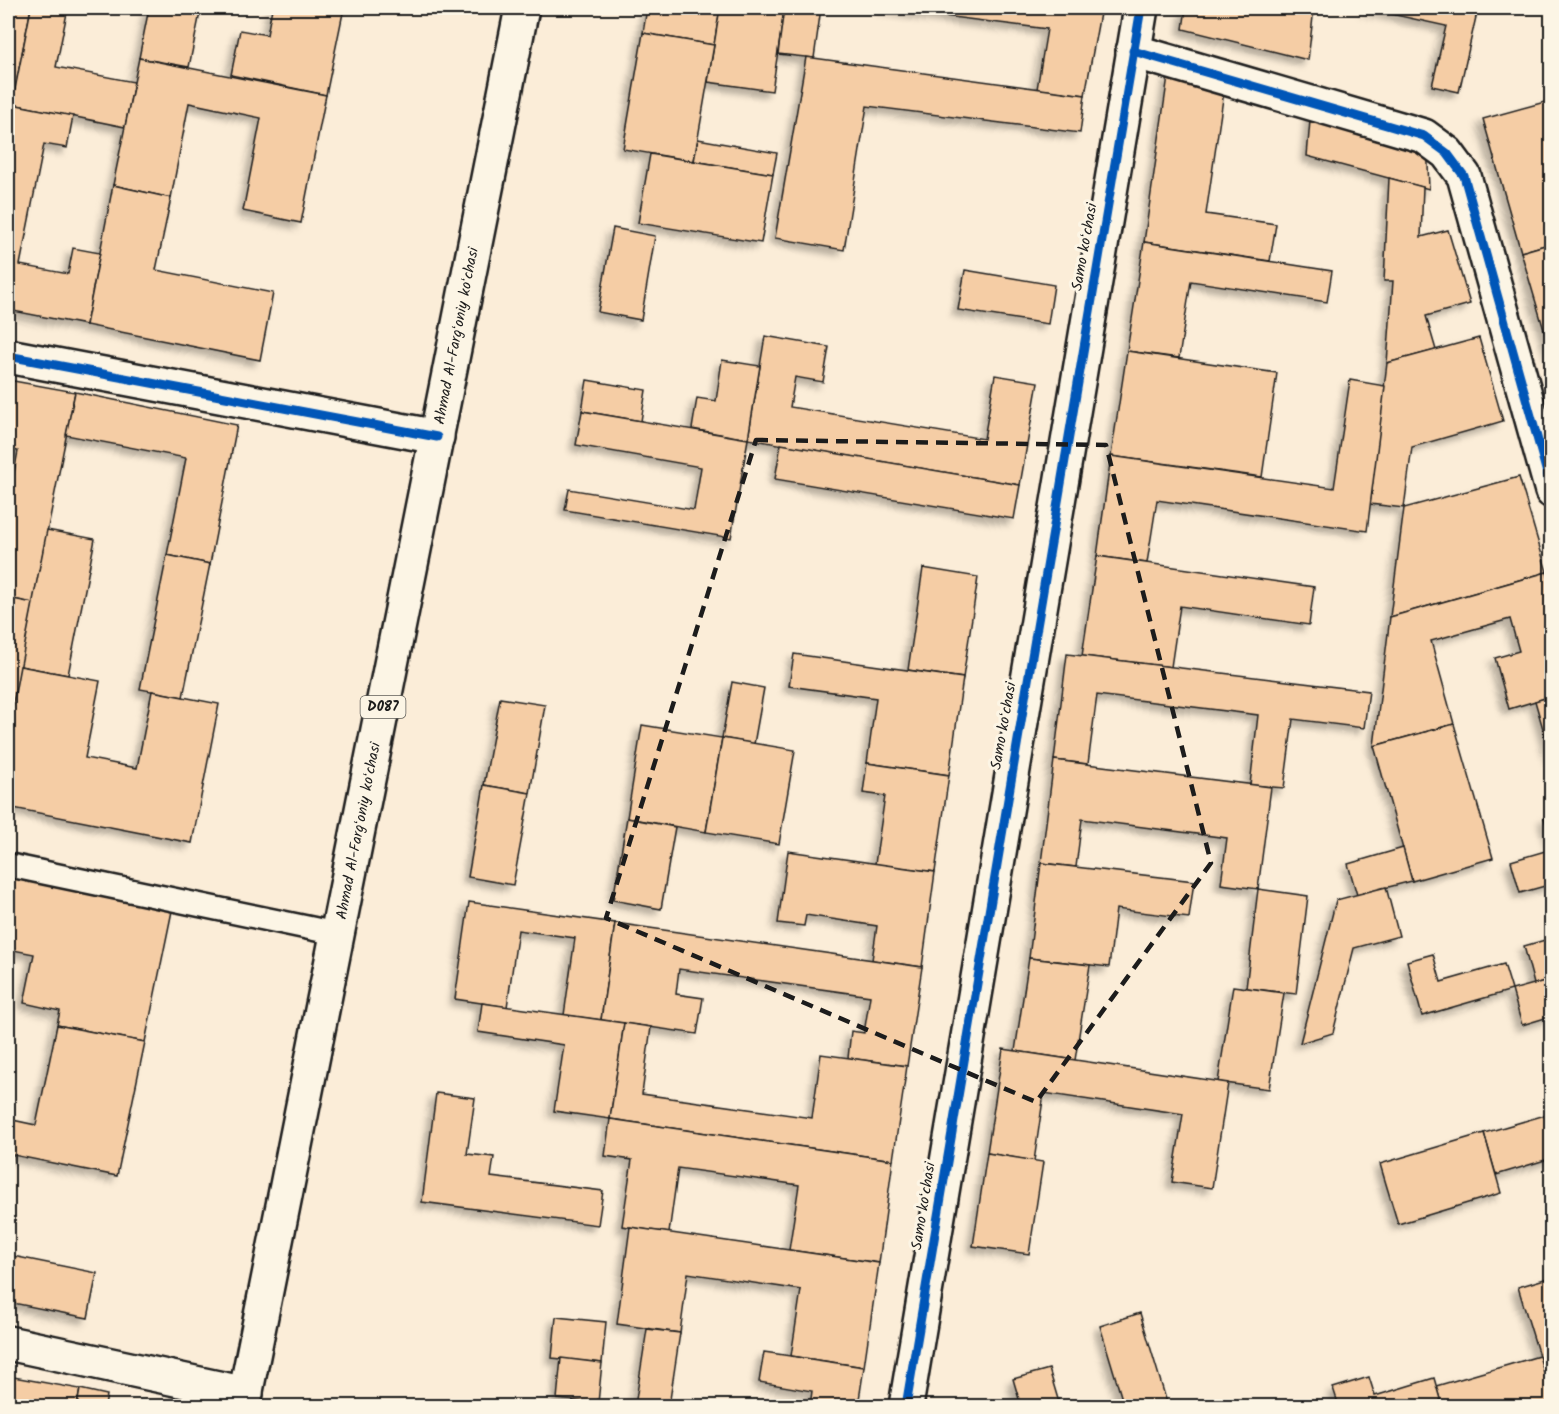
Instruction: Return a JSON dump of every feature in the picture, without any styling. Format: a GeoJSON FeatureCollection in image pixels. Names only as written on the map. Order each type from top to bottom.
{"type":"FeatureCollection","features":[{"type":"Feature","properties":{"kind":"street","name":"Ahmad Al-Fargʻoniy koʻchasi"},"geometry":{"type":"LineString","coordinates":[[245,1400],[522,8]]}},
{"type":"Feature","properties":{"kind":"street","name":"Samo koʻchasi"},"geometry":{"type":"LineString","coordinates":[[906,1407],[1141,8]]}},
{"type":"Feature","properties":{"kind":"street"},"geometry":{"type":"LineString","coordinates":[[1133,51],[1424,136],[1447,153],[1464,176],[1551,491]]}},
{"type":"Feature","properties":{"kind":"street"},"geometry":{"type":"LineString","coordinates":[[8,356],[437,437]]}},
{"type":"Feature","properties":{"kind":"street"},"geometry":{"type":"LineString","coordinates":[[8,1343],[245,1400]]}},
{"type":"Feature","properties":{"kind":"lane"},"geometry":{"type":"LineString","coordinates":[[8,865],[338,934]]}},
{"type":"Feature","properties":{"kind":"highlighted area"},"geometry":{"type":"Polygon","coordinates":[[[756,440],[1106,445],[1211,863],[1036,1102],[606,918],[756,440]]]}},
{"type":"Feature","properties":{"kind":"building"},"geometry":{"type":"Polygon","coordinates":[[[8,8],[31,8],[12,104],[8,103],[8,8]]]}},
{"type":"Feature","properties":{"kind":"building"},"geometry":{"type":"Polygon","coordinates":[[[31,8],[68,8],[56,67],[134,82],[125,127],[12,104],[31,8]]]}},
{"type":"Feature","properties":{"kind":"building"},"geometry":{"type":"Polygon","coordinates":[[[149,8],[201,8],[189,67],[139,58],[149,8]]]}},
{"type":"Feature","properties":{"kind":"building"},"geometry":{"type":"Polygon","coordinates":[[[272,8],[344,8],[326,95],[231,75],[240,30],[267,35],[272,8]]]}},
{"type":"Feature","properties":{"kind":"building"},"geometry":{"type":"Polygon","coordinates":[[[647,8],[720,8],[714,45],[643,33],[647,8]]]}},
{"type":"Feature","properties":{"kind":"building"},"geometry":{"type":"Polygon","coordinates":[[[720,8],[762,8],[784,11],[772,91],[708,82],[720,8]]]}},
{"type":"Feature","properties":{"kind":"building"},"geometry":{"type":"Polygon","coordinates":[[[784,8],[821,8],[814,58],[778,54],[784,8]]]}},
{"type":"Feature","properties":{"kind":"building"},"geometry":{"type":"Polygon","coordinates":[[[881,8],[1101,8],[1085,95],[1037,89],[1047,29],[881,8]]]}},
{"type":"Feature","properties":{"kind":"building"},"geometry":{"type":"Polygon","coordinates":[[[1186,8],[1314,8],[1308,60],[1183,29],[1186,8]]]}},
{"type":"Feature","properties":{"kind":"building"},"geometry":{"type":"Polygon","coordinates":[[[1364,8],[1478,8],[1459,92],[1432,86],[1446,26],[1364,8]]]}},
{"type":"Feature","properties":{"kind":"building"},"geometry":{"type":"Polygon","coordinates":[[[643,33],[714,45],[694,161],[623,149],[643,33]]]}},
{"type":"Feature","properties":{"kind":"building"},"geometry":{"type":"Polygon","coordinates":[[[806,57],[1085,95],[1080,133],[867,106],[844,250],[775,238],[806,57]]]}},
{"type":"Feature","properties":{"kind":"building"},"geometry":{"type":"Polygon","coordinates":[[[139,58],[326,95],[301,223],[243,211],[261,118],[189,103],[171,198],[113,185],[139,58]]]}},
{"type":"Feature","properties":{"kind":"building"},"geometry":{"type":"Polygon","coordinates":[[[1168,76],[1225,85],[1206,214],[1276,224],[1270,261],[1144,242],[1168,76]]]}},
{"type":"Feature","properties":{"kind":"building"},"geometry":{"type":"Polygon","coordinates":[[[1552,100],[1552,243],[1521,252],[1483,119],[1552,100]]]}},
{"type":"Feature","properties":{"kind":"building"},"geometry":{"type":"Polygon","coordinates":[[[12,104],[73,116],[67,148],[44,144],[20,265],[68,274],[73,248],[100,253],[86,325],[8,310],[8,126],[12,104]]]}},
{"type":"Feature","properties":{"kind":"building"},"geometry":{"type":"Polygon","coordinates":[[[1311,109],[1427,140],[1429,189],[1307,156],[1311,109]]]}},
{"type":"Feature","properties":{"kind":"building"},"geometry":{"type":"Polygon","coordinates":[[[698,139],[777,153],[773,174],[694,161],[698,139]]]}},
{"type":"Feature","properties":{"kind":"building"},"geometry":{"type":"Polygon","coordinates":[[[650,154],[773,174],[761,243],[638,223],[650,154]]]}},
{"type":"Feature","properties":{"kind":"building"},"geometry":{"type":"Polygon","coordinates":[[[1389,178],[1423,187],[1421,237],[1448,230],[1470,304],[1426,316],[1436,350],[1387,363],[1393,281],[1384,281],[1389,178]]]}},
{"type":"Feature","properties":{"kind":"building"},"geometry":{"type":"Polygon","coordinates":[[[113,185],[171,198],[156,270],[273,293],[260,360],[86,325],[113,185]]]}},
{"type":"Feature","properties":{"kind":"building"},"geometry":{"type":"Polygon","coordinates":[[[613,228],[655,236],[641,320],[598,312],[613,228]]]}},
{"type":"Feature","properties":{"kind":"building"},"geometry":{"type":"Polygon","coordinates":[[[1144,242],[1332,271],[1327,302],[1191,281],[1179,358],[1127,351],[1144,242]]]}},
{"type":"Feature","properties":{"kind":"building"},"geometry":{"type":"Polygon","coordinates":[[[1552,243],[1552,357],[1521,252],[1552,243]]]}},
{"type":"Feature","properties":{"kind":"building"},"geometry":{"type":"Polygon","coordinates":[[[965,270],[1054,285],[1048,324],[958,310],[965,270]]]}},
{"type":"Feature","properties":{"kind":"building"},"geometry":{"type":"Polygon","coordinates":[[[765,336],[829,347],[823,382],[795,377],[790,407],[984,439],[995,375],[1038,382],[1020,485],[748,439],[765,336]]]}},
{"type":"Feature","properties":{"kind":"building"},"geometry":{"type":"Polygon","coordinates":[[[1479,338],[1503,421],[1412,447],[1404,508],[1370,504],[1387,363],[1479,338]]]}},
{"type":"Feature","properties":{"kind":"building"},"geometry":{"type":"Polygon","coordinates":[[[1127,351],[1277,373],[1262,477],[1111,456],[1127,351]]]}},
{"type":"Feature","properties":{"kind":"building"},"geometry":{"type":"Polygon","coordinates":[[[722,360],[760,366],[748,439],[692,429],[697,398],[716,401],[722,360]]]}},
{"type":"Feature","properties":{"kind":"building"},"geometry":{"type":"Polygon","coordinates":[[[8,380],[75,392],[33,603],[8,598],[8,505],[18,451],[8,449],[8,380]]]}},
{"type":"Feature","properties":{"kind":"building"},"geometry":{"type":"Polygon","coordinates":[[[587,380],[646,390],[641,421],[582,411],[587,380]]]}},
{"type":"Feature","properties":{"kind":"building"},"geometry":{"type":"Polygon","coordinates":[[[1350,380],[1385,386],[1367,531],[1157,500],[1147,563],[1097,556],[1111,456],[1334,488],[1350,380]]]}},
{"type":"Feature","properties":{"kind":"building"},"geometry":{"type":"Polygon","coordinates":[[[75,392],[237,425],[210,564],[167,555],[186,458],[66,435],[75,392]]]}},
{"type":"Feature","properties":{"kind":"building"},"geometry":{"type":"Polygon","coordinates":[[[582,411],[748,439],[731,538],[565,510],[569,489],[694,510],[701,467],[576,445],[582,411]]]}},
{"type":"Feature","properties":{"kind":"building"},"geometry":{"type":"Polygon","coordinates":[[[781,444],[1020,485],[1014,519],[775,479],[781,444]]]}},
{"type":"Feature","properties":{"kind":"building"},"geometry":{"type":"Polygon","coordinates":[[[1519,477],[1547,572],[1390,617],[1404,508],[1519,477]]]}},
{"type":"Feature","properties":{"kind":"building"},"geometry":{"type":"Polygon","coordinates":[[[47,530],[95,539],[68,675],[20,666],[47,530]]]}},
{"type":"Feature","properties":{"kind":"building"},"geometry":{"type":"Polygon","coordinates":[[[167,555],[210,564],[183,697],[140,689],[167,555]]]}},
{"type":"Feature","properties":{"kind":"building"},"geometry":{"type":"Polygon","coordinates":[[[1097,556],[1314,587],[1309,625],[1180,606],[1171,667],[1082,656],[1097,556]]]}},
{"type":"Feature","properties":{"kind":"building"},"geometry":{"type":"Polygon","coordinates":[[[923,568],[978,577],[963,678],[908,670],[923,568]]]}},
{"type":"Feature","properties":{"kind":"building"},"geometry":{"type":"Polygon","coordinates":[[[1547,572],[1552,590],[1552,696],[1509,709],[1495,658],[1519,651],[1510,619],[1431,641],[1454,724],[1374,746],[1390,617],[1547,572]]]}},
{"type":"Feature","properties":{"kind":"building"},"geometry":{"type":"Polygon","coordinates":[[[8,598],[33,603],[8,731],[8,598]]]}},
{"type":"Feature","properties":{"kind":"building"},"geometry":{"type":"Polygon","coordinates":[[[794,654],[963,678],[949,775],[867,763],[876,698],[789,686],[794,654]]]}},
{"type":"Feature","properties":{"kind":"building"},"geometry":{"type":"Polygon","coordinates":[[[1067,654],[1369,691],[1364,728],[1293,719],[1284,788],[1250,785],[1258,715],[1097,695],[1088,764],[1054,760],[1067,654]]]}},
{"type":"Feature","properties":{"kind":"building"},"geometry":{"type":"Polygon","coordinates":[[[20,666],[100,681],[85,758],[137,768],[152,691],[219,704],[192,843],[8,807],[8,731],[20,666]]]}},
{"type":"Feature","properties":{"kind":"building"},"geometry":{"type":"Polygon","coordinates":[[[732,682],[764,688],[754,744],[722,738],[732,682]]]}},
{"type":"Feature","properties":{"kind":"building"},"geometry":{"type":"Polygon","coordinates":[[[1552,696],[1552,760],[1535,701],[1552,696]]]}},
{"type":"Feature","properties":{"kind":"building"},"geometry":{"type":"Polygon","coordinates":[[[500,698],[545,705],[530,793],[484,785],[500,698]]]}},
{"type":"Feature","properties":{"kind":"building"},"geometry":{"type":"Polygon","coordinates":[[[1454,724],[1493,858],[1412,881],[1374,746],[1454,724]]]}},
{"type":"Feature","properties":{"kind":"building"},"geometry":{"type":"Polygon","coordinates":[[[642,725],[722,738],[706,832],[627,818],[642,725]]]}},
{"type":"Feature","properties":{"kind":"building"},"geometry":{"type":"Polygon","coordinates":[[[722,738],[795,750],[779,844],[706,832],[722,738]]]}},
{"type":"Feature","properties":{"kind":"building"},"geometry":{"type":"Polygon","coordinates":[[[1054,760],[1271,787],[1258,889],[1221,884],[1227,838],[1082,819],[1076,867],[1041,863],[1054,760]]]}},
{"type":"Feature","properties":{"kind":"building"},"geometry":{"type":"Polygon","coordinates":[[[867,763],[949,775],[935,872],[875,864],[885,796],[863,793],[867,763]]]}},
{"type":"Feature","properties":{"kind":"building"},"geometry":{"type":"Polygon","coordinates":[[[484,785],[530,793],[513,885],[468,877],[484,785]]]}},
{"type":"Feature","properties":{"kind":"building"},"geometry":{"type":"Polygon","coordinates":[[[1552,815],[1552,845],[1544,818],[1552,815]]]}},
{"type":"Feature","properties":{"kind":"building"},"geometry":{"type":"Polygon","coordinates":[[[627,818],[675,827],[661,909],[613,900],[627,818]]]}},
{"type":"Feature","properties":{"kind":"building"},"geometry":{"type":"Polygon","coordinates":[[[1403,848],[1412,881],[1357,895],[1348,864],[1403,848]]]}},
{"type":"Feature","properties":{"kind":"building"},"geometry":{"type":"Polygon","coordinates":[[[1552,849],[1552,884],[1520,893],[1511,861],[1552,849]]]}},
{"type":"Feature","properties":{"kind":"building"},"geometry":{"type":"Polygon","coordinates":[[[788,851],[935,872],[922,967],[872,960],[877,926],[806,915],[804,926],[778,923],[788,851]]]}},
{"type":"Feature","properties":{"kind":"building"},"geometry":{"type":"Polygon","coordinates":[[[1041,863],[1194,881],[1189,918],[1116,909],[1109,967],[1029,958],[1041,863]]]}},
{"type":"Feature","properties":{"kind":"building"},"geometry":{"type":"Polygon","coordinates":[[[8,877],[172,911],[145,1042],[57,1025],[60,1011],[24,1003],[34,954],[8,949],[8,877]]]}},
{"type":"Feature","properties":{"kind":"building"},"geometry":{"type":"Polygon","coordinates":[[[1386,887],[1399,936],[1354,948],[1333,1033],[1300,1043],[1336,900],[1386,887]]]}},
{"type":"Feature","properties":{"kind":"building"},"geometry":{"type":"Polygon","coordinates":[[[1258,889],[1308,896],[1296,994],[1246,988],[1258,889]]]}},
{"type":"Feature","properties":{"kind":"building"},"geometry":{"type":"Polygon","coordinates":[[[469,902],[615,923],[601,1020],[564,1015],[575,938],[518,930],[507,1007],[455,999],[469,902]]]}},
{"type":"Feature","properties":{"kind":"building"},"geometry":{"type":"Polygon","coordinates":[[[615,923],[922,967],[907,1066],[848,1058],[851,1031],[864,1033],[870,996],[679,969],[676,994],[703,998],[697,1034],[601,1020],[615,923]]]}},
{"type":"Feature","properties":{"kind":"building"},"geometry":{"type":"Polygon","coordinates":[[[1552,938],[1552,979],[1534,984],[1524,946],[1552,938]]]}},
{"type":"Feature","properties":{"kind":"building"},"geometry":{"type":"Polygon","coordinates":[[[1433,954],[1441,982],[1504,964],[1512,990],[1422,1016],[1407,961],[1433,954]]]}},
{"type":"Feature","properties":{"kind":"building"},"geometry":{"type":"Polygon","coordinates":[[[1029,958],[1090,965],[1075,1060],[1015,1051],[1029,958]]]}},
{"type":"Feature","properties":{"kind":"building"},"geometry":{"type":"Polygon","coordinates":[[[1552,979],[1552,1016],[1522,1025],[1512,990],[1552,979]]]}},
{"type":"Feature","properties":{"kind":"building"},"geometry":{"type":"Polygon","coordinates":[[[1233,986],[1284,993],[1269,1089],[1218,1082],[1233,986]]]}},
{"type":"Feature","properties":{"kind":"building"},"geometry":{"type":"Polygon","coordinates":[[[482,1003],[624,1023],[610,1119],[554,1111],[564,1045],[478,1032],[482,1003]]]}},
{"type":"Feature","properties":{"kind":"building"},"geometry":{"type":"Polygon","coordinates":[[[624,1023],[651,1027],[642,1094],[812,1118],[821,1054],[907,1066],[893,1160],[610,1119],[624,1023]]]}},
{"type":"Feature","properties":{"kind":"building"},"geometry":{"type":"Polygon","coordinates":[[[57,1025],[145,1042],[117,1176],[8,1154],[8,1119],[36,1125],[57,1025]]]}},
{"type":"Feature","properties":{"kind":"building"},"geometry":{"type":"Polygon","coordinates":[[[1003,1049],[1228,1083],[1212,1188],[1172,1182],[1183,1114],[1044,1093],[1034,1161],[987,1153],[1003,1049]]]}},
{"type":"Feature","properties":{"kind":"building"},"geometry":{"type":"Polygon","coordinates":[[[436,1093],[475,1098],[467,1154],[494,1157],[491,1177],[603,1191],[598,1225],[422,1202],[436,1093]]]}},
{"type":"Feature","properties":{"kind":"building"},"geometry":{"type":"Polygon","coordinates":[[[1552,1113],[1552,1158],[1496,1175],[1484,1133],[1552,1113]]]}},
{"type":"Feature","properties":{"kind":"building"},"geometry":{"type":"Polygon","coordinates":[[[610,1119],[893,1160],[879,1263],[789,1250],[799,1185],[678,1168],[669,1233],[622,1226],[632,1160],[605,1156],[610,1119]]]}},
{"type":"Feature","properties":{"kind":"building"},"geometry":{"type":"Polygon","coordinates":[[[1484,1133],[1501,1193],[1398,1224],[1380,1164],[1484,1133]]]}},
{"type":"Feature","properties":{"kind":"building"},"geometry":{"type":"Polygon","coordinates":[[[987,1153],[1043,1162],[1029,1254],[973,1246],[987,1153]]]}},
{"type":"Feature","properties":{"kind":"building"},"geometry":{"type":"Polygon","coordinates":[[[630,1227],[879,1263],[864,1367],[791,1356],[801,1290],[688,1273],[680,1333],[617,1324],[630,1227]]]}},
{"type":"Feature","properties":{"kind":"building"},"geometry":{"type":"Polygon","coordinates":[[[8,1255],[97,1273],[88,1318],[8,1302],[8,1255]]]}},
{"type":"Feature","properties":{"kind":"building"},"geometry":{"type":"Polygon","coordinates":[[[1548,1278],[1552,1290],[1552,1398],[1518,1287],[1548,1278]]]}},
{"type":"Feature","properties":{"kind":"building"},"geometry":{"type":"Polygon","coordinates":[[[1140,1313],[1168,1406],[1124,1406],[1100,1326],[1140,1313]]]}},
{"type":"Feature","properties":{"kind":"building"},"geometry":{"type":"Polygon","coordinates":[[[556,1317],[606,1322],[602,1363],[552,1358],[556,1317]]]}},
{"type":"Feature","properties":{"kind":"building"},"geometry":{"type":"Polygon","coordinates":[[[647,1329],[680,1333],[669,1406],[635,1406],[647,1329]]]}},
{"type":"Feature","properties":{"kind":"building"},"geometry":{"type":"Polygon","coordinates":[[[764,1352],[864,1367],[858,1406],[810,1406],[812,1391],[759,1382],[764,1352]]]}},
{"type":"Feature","properties":{"kind":"building"},"geometry":{"type":"Polygon","coordinates":[[[1539,1356],[1552,1398],[1552,1406],[1442,1406],[1436,1386],[1539,1356]]]}},
{"type":"Feature","properties":{"kind":"building"},"geometry":{"type":"Polygon","coordinates":[[[561,1358],[602,1363],[598,1403],[557,1399],[561,1358]]]}},
{"type":"Feature","properties":{"kind":"building"},"geometry":{"type":"Polygon","coordinates":[[[1049,1369],[1060,1406],[1021,1406],[1013,1379],[1049,1369]]]}},
{"type":"Feature","properties":{"kind":"building"},"geometry":{"type":"Polygon","coordinates":[[[8,1376],[80,1389],[77,1406],[8,1406],[8,1376]]]}},
{"type":"Feature","properties":{"kind":"building"},"geometry":{"type":"Polygon","coordinates":[[[1369,1377],[1375,1396],[1434,1378],[1442,1406],[1339,1406],[1333,1388],[1369,1377]]]}},
{"type":"Feature","properties":{"kind":"building"},"geometry":{"type":"Polygon","coordinates":[[[80,1389],[107,1395],[105,1406],[77,1406],[80,1389]]]}},
{"type":"Feature","properties":{"kind":"cycle path"},"geometry":{"type":"LineString","coordinates":[[906,1406],[1141,8]]}},
{"type":"Feature","properties":{"kind":"cycle path"},"geometry":{"type":"LineString","coordinates":[[1133,51],[1424,136],[1447,153],[1464,176],[1552,491]]}},
{"type":"Feature","properties":{"kind":"cycle path"},"geometry":{"type":"LineString","coordinates":[[8,356],[437,437]]}}]}
